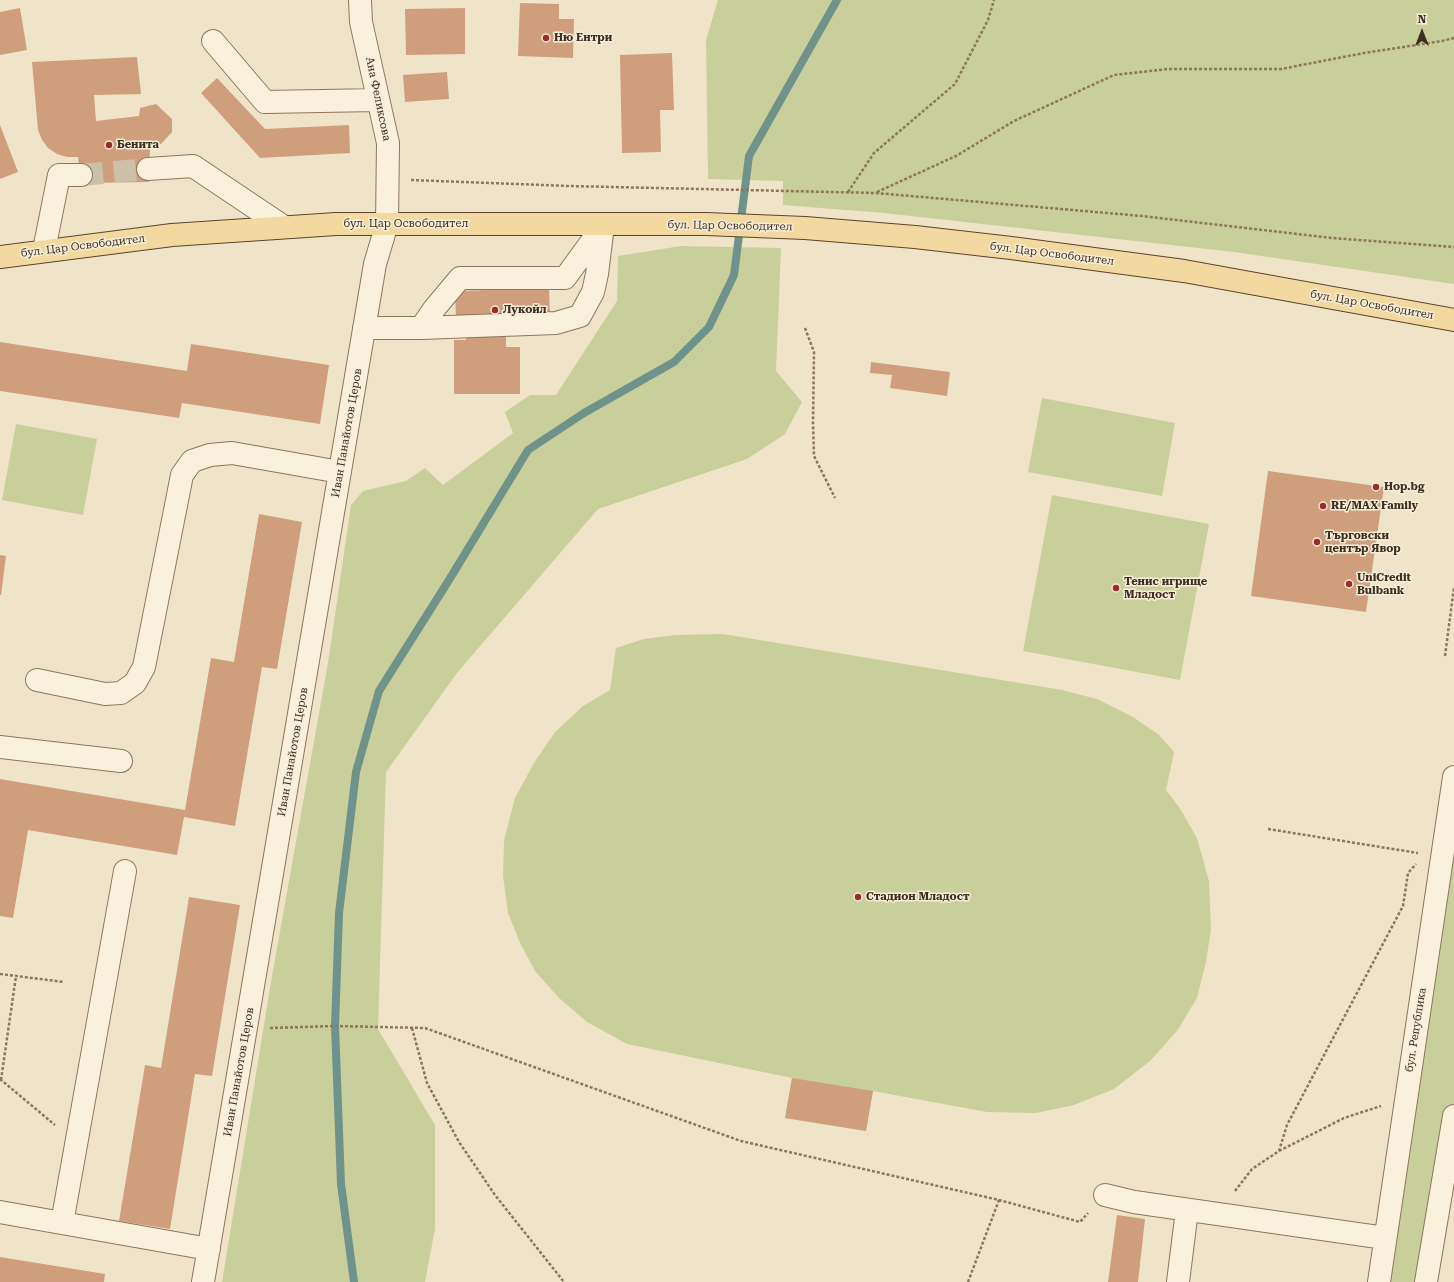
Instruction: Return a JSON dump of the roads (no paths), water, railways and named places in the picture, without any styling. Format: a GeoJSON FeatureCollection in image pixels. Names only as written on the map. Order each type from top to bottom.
{"type":"FeatureCollection","features":[{"type":"Feature","properties":{"kind":"main road","name":"бул. Цар Освободител"},"geometry":{"type":"LineString","coordinates":[[2,254],[172,235],[336,224],[706,224],[782,227],[916,237],[1176,270],[1454,320]]}},
{"type":"Feature","properties":{"kind":"street","name":"Ана Феликсова"},"geometry":{"type":"LineString","coordinates":[[360,0],[361,22],[388,143],[387,224]]}},
{"type":"Feature","properties":{"kind":"street"},"geometry":{"type":"LineString","coordinates":[[213,41],[264,102],[378,100]]}},
{"type":"Feature","properties":{"kind":"street"},"geometry":{"type":"LineString","coordinates":[[148,169],[193,166],[284,227]]}},
{"type":"Feature","properties":{"kind":"street"},"geometry":{"type":"LineString","coordinates":[[44,250],[59,176],[81,175]]}},
{"type":"Feature","properties":{"kind":"street","name":"Иван Панайотов Церов"},"geometry":{"type":"LineString","coordinates":[[203,1282],[375,264],[387,224]]}},
{"type":"Feature","properties":{"kind":"street"},"geometry":{"type":"LineString","coordinates":[[421,328],[434,309],[460,278],[566,278],[603,225]]}},
{"type":"Feature","properties":{"kind":"street"},"geometry":{"type":"LineString","coordinates":[[364,328],[421,328],[556,323],[580,316],[593,292],[597,274],[603,225]]}},
{"type":"Feature","properties":{"kind":"street"},"geometry":{"type":"LineString","coordinates":[[37,680],[105,694],[121,692],[136,683],[144,666],[182,475],[192,461],[210,455],[232,453],[340,472]]}},
{"type":"Feature","properties":{"kind":"street"},"geometry":{"type":"LineString","coordinates":[[0,747],[121,761]]}},
{"type":"Feature","properties":{"kind":"street","name":"бул. Република"},"geometry":{"type":"LineString","coordinates":[[1379,1282],[1406,1098],[1433,856],[1454,777]]}},
{"type":"Feature","properties":{"kind":"street"},"geometry":{"type":"LineString","coordinates":[[62,1223],[125,871]]}},
{"type":"Feature","properties":{"kind":"street"},"geometry":{"type":"LineString","coordinates":[[1426,1282],[1454,1116]]}},
{"type":"Feature","properties":{"kind":"street"},"geometry":{"type":"LineString","coordinates":[[1105,1195],[1133,1193],[1187,1210],[1385,1238]]}},
{"type":"Feature","properties":{"kind":"street"},"geometry":{"type":"LineString","coordinates":[[1178,1282],[1187,1210]]}},
{"type":"Feature","properties":{"kind":"street"},"geometry":{"type":"LineString","coordinates":[[0,1212],[209,1249]]}},
{"type":"Feature","properties":{"kind":"waterway"},"geometry":{"type":"LineString","coordinates":[[354,1282],[341,1184],[335,1026],[339,913],[356,772],[379,691],[528,450],[584,413],[674,362],[709,327],[734,275],[749,156],[837,0]]}},
{"type":"Feature","properties":{"kind":"tunnel"},"geometry":{"type":"LineString","coordinates":[[81,175],[148,169]]}},
{"type":"Feature","properties":{"kind":"place","name":"Ню Ентри"},"geometry":{"type":"Point","coordinates":[546,38]}},
{"type":"Feature","properties":{"kind":"place","name":"Бенита"},"geometry":{"type":"Point","coordinates":[109,145]}},
{"type":"Feature","properties":{"kind":"place","name":"Лукойл"},"geometry":{"type":"Point","coordinates":[495,310]}},
{"type":"Feature","properties":{"kind":"place","name":"Hop.bg"},"geometry":{"type":"Point","coordinates":[1376,487]}},
{"type":"Feature","properties":{"kind":"place","name":"RE/MAX Family"},"geometry":{"type":"Point","coordinates":[1323,506]}},
{"type":"Feature","properties":{"kind":"place","name":"Търговски център Явор"},"geometry":{"type":"Point","coordinates":[1317,542]}},
{"type":"Feature","properties":{"kind":"place","name":"UniCredit Bulbank"},"geometry":{"type":"Point","coordinates":[1349,584]}},
{"type":"Feature","properties":{"kind":"place","name":"Тенис игрище Младост"},"geometry":{"type":"Point","coordinates":[1116,588]}},
{"type":"Feature","properties":{"kind":"place","name":"Стадион Младост"},"geometry":{"type":"Point","coordinates":[858,897]}}]}
